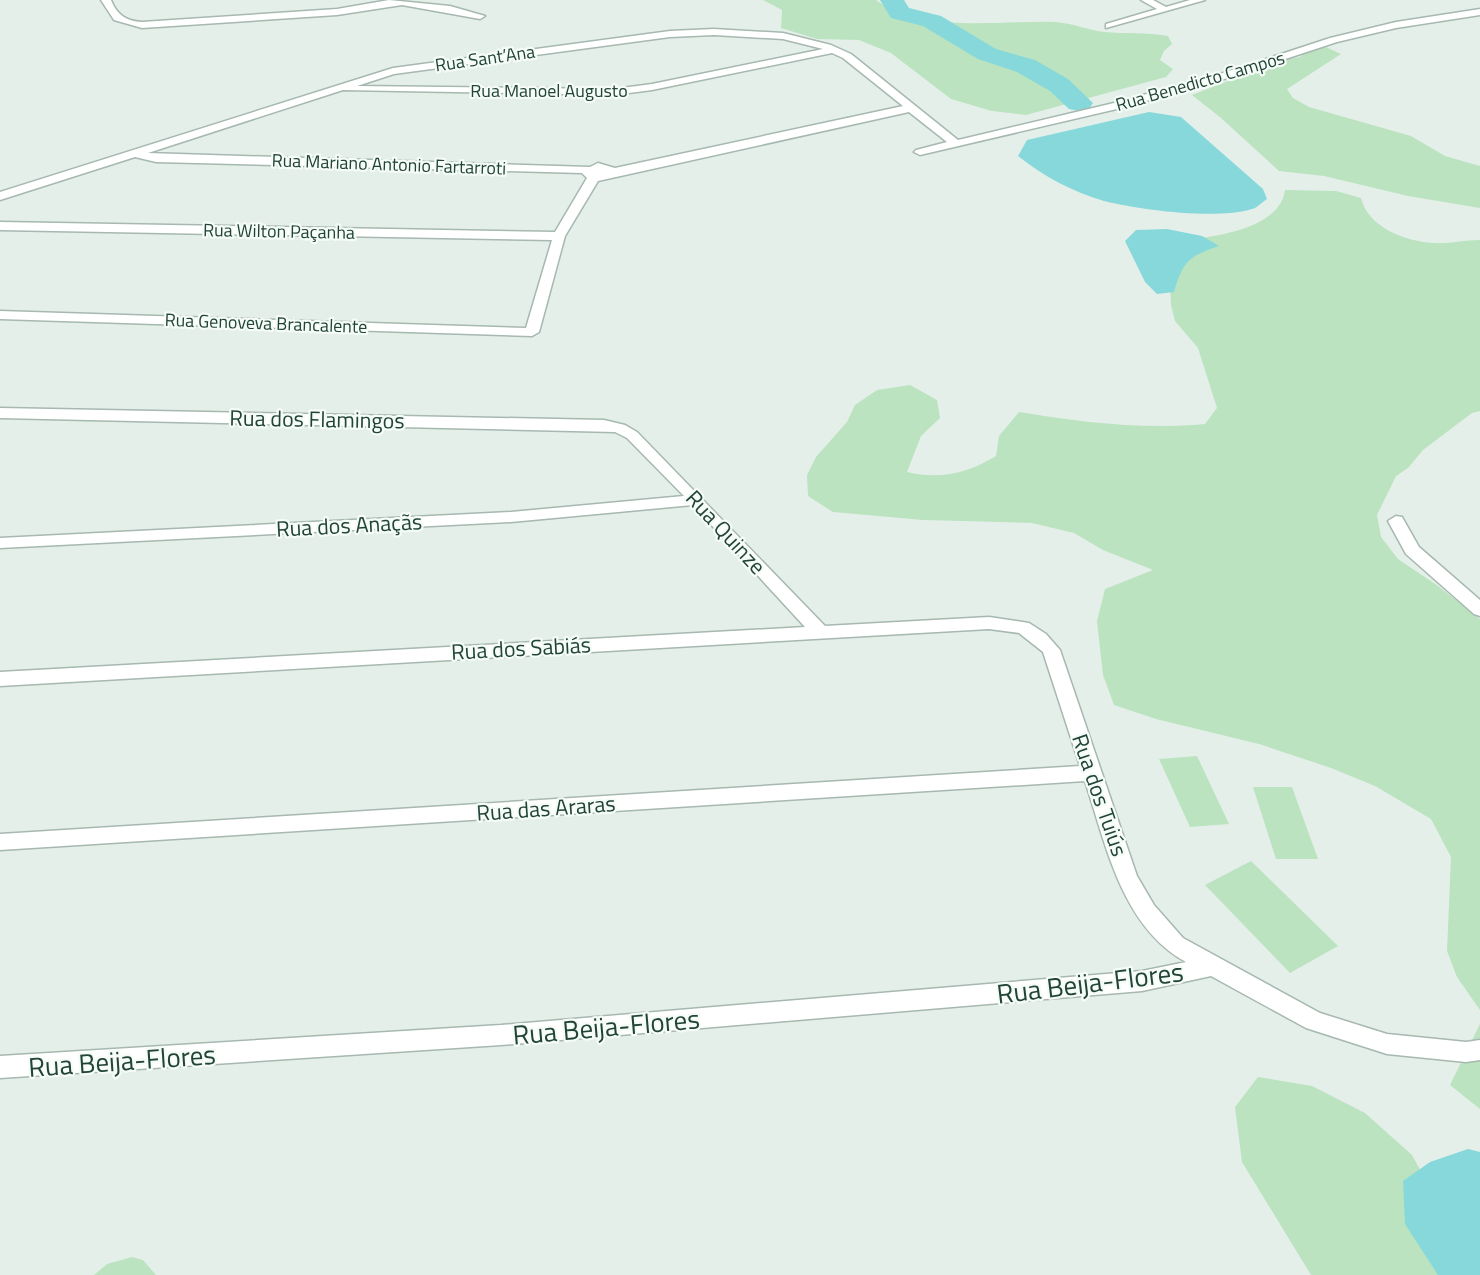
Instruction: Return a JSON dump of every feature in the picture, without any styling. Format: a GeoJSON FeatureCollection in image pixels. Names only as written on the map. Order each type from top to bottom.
{"type":"FeatureCollection","features":[{"type":"Feature","properties":{"kind":"street"},"geometry":{"type":"LineString","coordinates":[[106,0],[110,11],[119,21],[150,26],[337,12],[404,2]]}},
{"type":"Feature","properties":{"kind":"street"},"geometry":{"type":"LineString","coordinates":[[383,0],[480,16]]}},
{"type":"Feature","properties":{"kind":"street"},"geometry":{"type":"LineString","coordinates":[[1146,0],[1165,10]]}},
{"type":"Feature","properties":{"kind":"street"},"geometry":{"type":"LineString","coordinates":[[1110,26],[1200,0]]}},
{"type":"Feature","properties":{"kind":"street"},"geometry":{"type":"LineString","coordinates":[[1467,0],[1467,14]]}},
{"type":"Feature","properties":{"kind":"street","name":"Rua Benedicto Campos"},"geometry":{"type":"LineString","coordinates":[[920,152],[1117,106],[1227,75],[1334,40],[1396,25],[1480,12]]}},
{"type":"Feature","properties":{"kind":"street","name":"Rua Sant’Ana"},"geometry":{"type":"LineString","coordinates":[[0,196],[393,71],[645,36],[697,33],[765,35],[801,40],[835,49],[847,56],[955,143]]}},
{"type":"Feature","properties":{"kind":"street","name":"Rua Manoel Augusto"},"geometry":{"type":"LineString","coordinates":[[332,89],[614,92],[652,87],[835,49]]}},
{"type":"Feature","properties":{"kind":"street","name":"Rua Mariano Antonio Fartarroti"},"geometry":{"type":"LineString","coordinates":[[133,154],[156,158],[189,157],[591,173],[604,167],[612,172],[911,108]]}},
{"type":"Feature","properties":{"kind":"street","name":"Rua Mariano Antonio Fartarroti"},"geometry":{"type":"LineString","coordinates":[[165,143],[189,157]]}},
{"type":"Feature","properties":{"kind":"street"},"geometry":{"type":"LineString","coordinates":[[559,237],[591,173]]}},
{"type":"Feature","properties":{"kind":"street","name":"Rua Wilton Paçanha"},"geometry":{"type":"LineString","coordinates":[[0,226],[559,237]]}},
{"type":"Feature","properties":{"kind":"street","name":"Rua Genoveva Brancalente"},"geometry":{"type":"LineString","coordinates":[[0,315],[532,332],[559,237]]}},
{"type":"Feature","properties":{"kind":"street","name":"Rua dos Flamingos"},"geometry":{"type":"LineString","coordinates":[[0,413],[604,425],[620,428],[632,435]]}},
{"type":"Feature","properties":{"kind":"street","name":"Rua Quinze"},"geometry":{"type":"LineString","coordinates":[[632,435],[697,500],[819,631]]}},
{"type":"Feature","properties":{"kind":"street","name":"Rua dos Anaçãs"},"geometry":{"type":"LineString","coordinates":[[0,543],[511,517],[697,500]]}},
{"type":"Feature","properties":{"kind":"street"},"geometry":{"type":"LineString","coordinates":[[1396,521],[1412,550],[1480,610]]}},
{"type":"Feature","properties":{"kind":"street","name":"Rua dos Sabiás"},"geometry":{"type":"LineString","coordinates":[[0,679],[989,623],[1023,627],[1040,638]]}},
{"type":"Feature","properties":{"kind":"street","name":"Rua dos Tuiús"},"geometry":{"type":"LineString","coordinates":[[1040,638],[1051,650],[1127,878],[1146,911],[1175,945],[1314,1021],[1387,1044],[1466,1052],[1480,1050]]}},
{"type":"Feature","properties":{"kind":"street","name":"Rua das Araras"},"geometry":{"type":"LineString","coordinates":[[0,842],[1092,773]]}},
{"type":"Feature","properties":{"kind":"street","name":"Rua Beija-Flores"},"geometry":{"type":"LineString","coordinates":[[0,1068],[501,1035],[1095,986],[1142,981],[1210,966]]}},
{"type":"Feature","properties":{"kind":"green space"},"geometry":{"type":"Polygon","coordinates":[[[763,0],[876,0],[895,11],[916,18],[939,21],[962,23],[1055,22],[1104,32],[1168,36],[1172,44],[1164,51],[1160,60],[1173,69],[1166,77],[1026,115],[992,111],[951,99],[891,53],[859,40],[817,39],[781,28],[782,10],[763,0]]]}},
{"type":"Feature","properties":{"kind":"green space"},"geometry":{"type":"Polygon","coordinates":[[[1326,47],[1341,54],[1287,89],[1293,98],[1309,107],[1411,136],[1445,156],[1480,166],[1480,208],[1408,196],[1324,176],[1279,171],[1192,95],[1279,61],[1300,57],[1309,50],[1326,47]]]}},
{"type":"Feature","properties":{"kind":"green space"},"geometry":{"type":"Polygon","coordinates":[[[1285,190],[1336,191],[1361,198],[1371,217],[1379,224],[1399,236],[1410,239],[1439,243],[1480,240],[1480,411],[1472,413],[1423,450],[1408,468],[1396,476],[1377,515],[1381,537],[1398,559],[1438,586],[1480,619],[1480,1010],[1457,977],[1447,951],[1451,857],[1431,819],[1375,786],[1331,768],[1259,744],[1156,719],[1114,705],[1103,675],[1097,621],[1105,589],[1153,570],[1103,550],[1074,533],[1032,523],[923,520],[833,512],[808,496],[807,475],[816,457],[847,422],[855,405],[877,390],[910,385],[937,400],[940,418],[921,436],[907,472],[919,474],[942,475],[964,471],[996,456],[999,436],[1019,412],[1112,424],[1181,426],[1205,424],[1217,408],[1198,348],[1175,321],[1171,305],[1169,265],[1188,240],[1216,236],[1246,228],[1260,221],[1281,203],[1285,190]]]}},
{"type":"Feature","properties":{"kind":"green space"},"geometry":{"type":"Polygon","coordinates":[[[1197,756],[1229,824],[1190,827],[1159,759],[1197,756]]]}},
{"type":"Feature","properties":{"kind":"green space"},"geometry":{"type":"Polygon","coordinates":[[[1253,787],[1292,787],[1318,859],[1276,859],[1253,787]]]}},
{"type":"Feature","properties":{"kind":"green space"},"geometry":{"type":"Polygon","coordinates":[[[1251,861],[1338,946],[1290,973],[1205,885],[1251,861]]]}},
{"type":"Feature","properties":{"kind":"green space"},"geometry":{"type":"Polygon","coordinates":[[[1480,1024],[1480,1109],[1450,1085],[1480,1024]]]}},
{"type":"Feature","properties":{"kind":"green space"},"geometry":{"type":"Polygon","coordinates":[[[1258,1077],[1312,1086],[1365,1113],[1412,1155],[1478,1275],[1311,1275],[1242,1162],[1235,1107],[1258,1077]]]}},
{"type":"Feature","properties":{"kind":"green space"},"geometry":{"type":"Polygon","coordinates":[[[132,1257],[143,1260],[156,1275],[94,1275],[107,1264],[132,1257]]]}},
{"type":"Feature","properties":{"kind":"water"},"geometry":{"type":"Polygon","coordinates":[[[1149,112],[1181,117],[1263,189],[1267,199],[1252,209],[1219,214],[1178,213],[1137,208],[1081,193],[1048,177],[1018,156],[1027,140],[1149,112]]]}},
{"type":"Feature","properties":{"kind":"water"},"geometry":{"type":"Polygon","coordinates":[[[1167,229],[1202,236],[1219,246],[1194,257],[1184,266],[1174,292],[1157,294],[1145,282],[1125,241],[1136,230],[1167,229]]]}},
{"type":"Feature","properties":{"kind":"water"},"geometry":{"type":"Polygon","coordinates":[[[1468,1149],[1480,1152],[1480,1275],[1438,1275],[1405,1224],[1403,1181],[1430,1162],[1468,1149]]]}},
{"type":"Feature","properties":{"kind":"waterway"},"geometry":{"type":"LineString","coordinates":[[892,0],[900,13],[932,21],[959,35],[987,54],[1026,66],[1059,85],[1079,103]]}}]}
